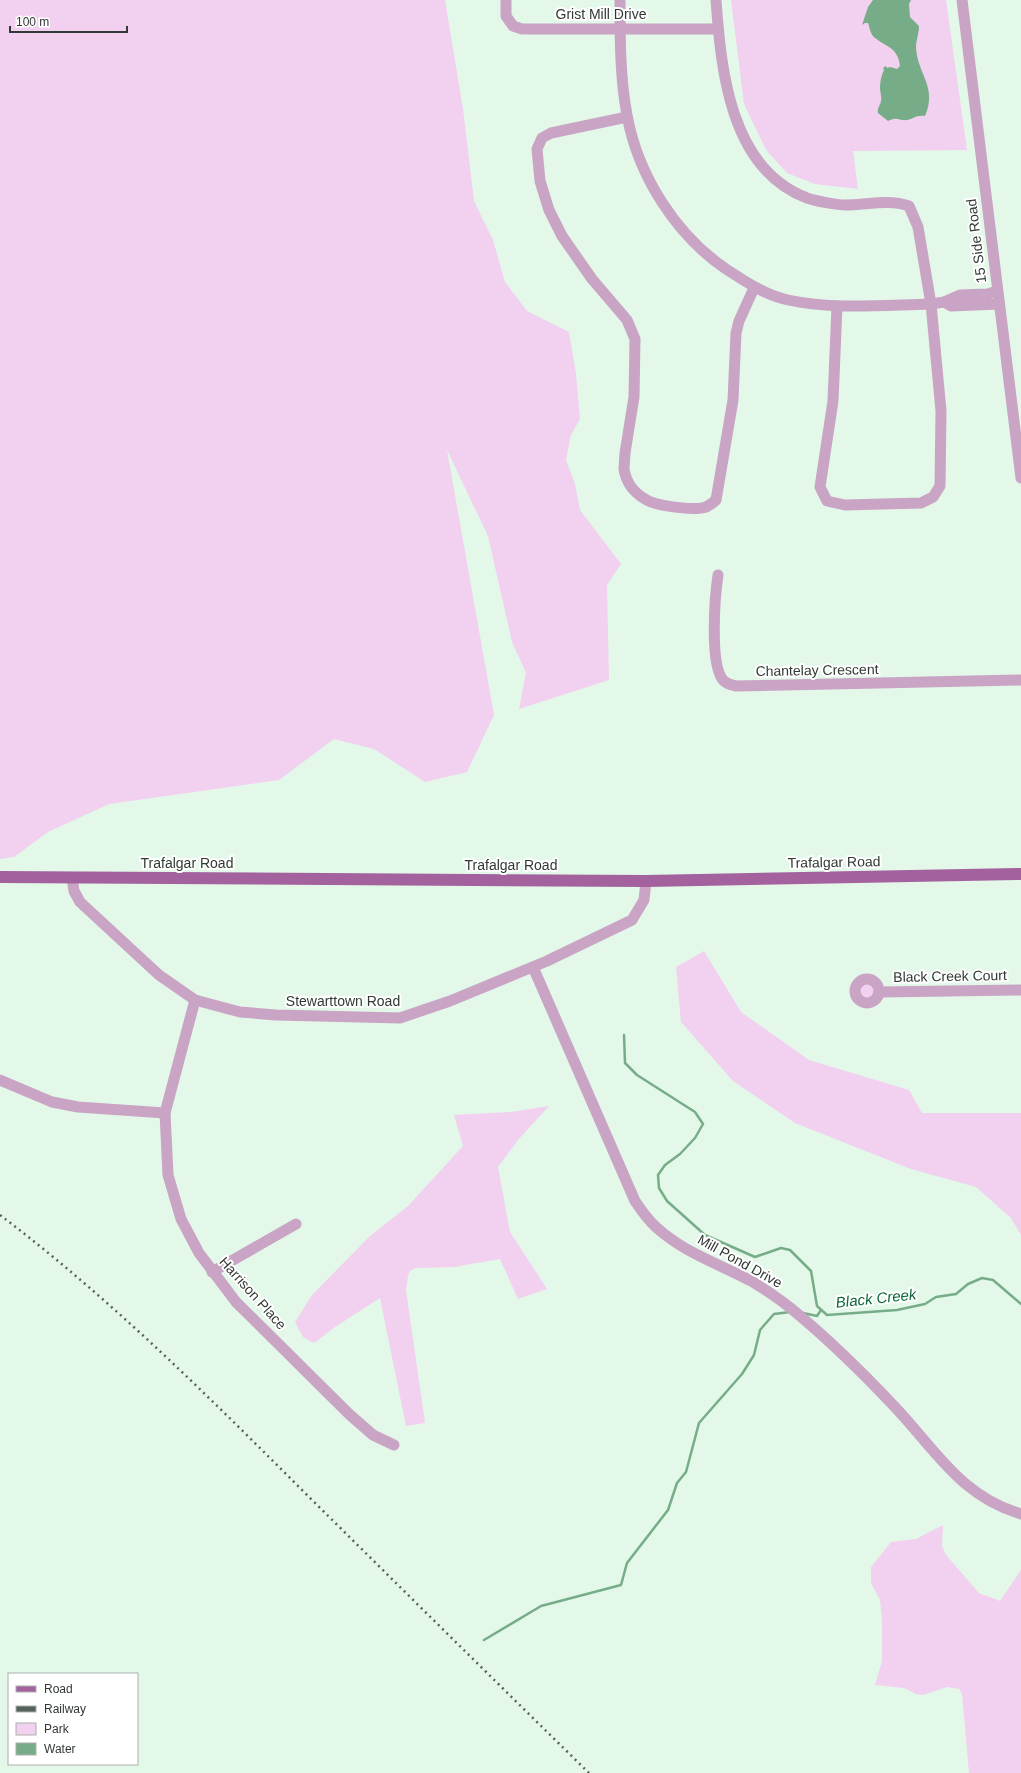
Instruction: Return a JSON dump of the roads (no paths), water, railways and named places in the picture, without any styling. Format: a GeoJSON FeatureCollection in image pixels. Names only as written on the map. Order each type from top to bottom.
{"type":"FeatureCollection","features":[{"type":"Feature","properties":{"kind":"main road","name":"Trafalgar Road"},"geometry":{"type":"LineString","coordinates":[[0,877],[646,881],[1021,874]]}},
{"type":"Feature","properties":{"kind":"street","name":"Grist Mill Drive"},"geometry":{"type":"LineString","coordinates":[[506,0],[506,16],[513,26],[522,29],[718,29]]}},
{"type":"Feature","properties":{"kind":"street"},"geometry":{"type":"LineString","coordinates":[[620,0],[620,29],[628,117],[647,174],[661,201],[678,225],[714,261],[754,288],[788,300],[837,306],[930,304],[944,302],[960,295],[988,294],[998,291]]}},
{"type":"Feature","properties":{"kind":"street"},"geometry":{"type":"LineString","coordinates":[[716,0],[725,82],[735,116],[746,142],[759,163],[777,181],[807,198],[844,205],[896,202],[909,206],[918,227],[930,304],[941,411],[940,486],[933,497],[921,503],[845,505],[827,501],[820,487],[833,401],[837,306]]}},
{"type":"Feature","properties":{"kind":"street","name":"15 Side Road"},"geometry":{"type":"LineString","coordinates":[[962,0],[1021,478]]}},
{"type":"Feature","properties":{"kind":"street"},"geometry":{"type":"LineString","coordinates":[[628,117],[551,133],[539,142],[537,153],[542,188],[549,210],[562,236],[592,279],[627,320],[632,329],[635,339],[636,353],[635,387],[624,469],[627,482],[639,496],[649,502],[700,508],[710,505],[716,500],[733,400],[736,333],[739,321],[754,288]]}},
{"type":"Feature","properties":{"kind":"street"},"geometry":{"type":"LineString","coordinates":[[944,302],[951,306],[999,304]]}},
{"type":"Feature","properties":{"kind":"street","name":"Chantelay Crescent"},"geometry":{"type":"LineString","coordinates":[[718,575],[714,609],[718,668],[724,681],[736,686],[1021,680]]}},
{"type":"Feature","properties":{"kind":"street","name":"Stewarttown Road"},"geometry":{"type":"LineString","coordinates":[[72,878],[74,891],[80,902],[159,975],[194,1000],[247,1013],[400,1018],[450,1001],[533,967],[632,920],[644,900],[646,881]]}},
{"type":"Feature","properties":{"kind":"street","name":"Mill Pond Drive"},"geometry":{"type":"LineString","coordinates":[[533,967],[635,1201],[656,1227],[695,1255],[753,1282],[792,1310],[844,1356],[895,1406],[953,1474],[980,1496],[1008,1510],[1021,1514]]}},
{"type":"Feature","properties":{"kind":"street","name":"Black Creek Court"},"geometry":{"type":"LineString","coordinates":[[879,992],[1021,990]]}},
{"type":"Feature","properties":{"kind":"street","name":"Harrison Place"},"geometry":{"type":"LineString","coordinates":[[194,1000],[165,1113],[168,1174],[181,1219],[199,1253],[236,1302],[349,1414],[373,1435],[394,1445]]}},
{"type":"Feature","properties":{"kind":"street"},"geometry":{"type":"LineString","coordinates":[[0,1080],[52,1102],[78,1107],[165,1113]]}},
{"type":"Feature","properties":{"kind":"street"},"geometry":{"type":"LineString","coordinates":[[212,1272],[296,1224]]}},
{"type":"Feature","properties":{"kind":"water"},"geometry":{"type":"Polygon","coordinates":[[[873,0],[911,0],[909,4],[910,17],[919,26],[916,45],[917,57],[926,81],[929,97],[925,116],[919,116],[907,120],[896,119],[888,121],[878,113],[881,103],[880,86],[881,77],[884,70],[883,68],[886,66],[887,68],[890,67],[897,69],[900,66],[897,55],[894,51],[873,36],[868,23],[862,25],[868,7],[873,0]]]}},
{"type":"Feature","properties":{"kind":"waterway","name":"Black Creek"},"geometry":{"type":"LineString","coordinates":[[624,1035],[625,1063],[637,1075],[695,1112],[703,1124],[695,1138],[680,1154],[665,1165],[658,1175],[659,1188],[667,1201],[705,1235],[755,1257],[781,1248],[790,1250],[811,1271],[817,1306],[827,1315],[897,1310],[925,1304],[936,1297],[956,1294],[968,1284],[982,1278],[993,1280],[1021,1304]]}},
{"type":"Feature","properties":{"kind":"waterway"},"geometry":{"type":"LineString","coordinates":[[803,1313],[817,1316],[821,1310]]}},
{"type":"Feature","properties":{"kind":"waterway"},"geometry":{"type":"LineString","coordinates":[[484,1640],[541,1606],[621,1585],[627,1563],[668,1510],[677,1483],[686,1472],[699,1423],[742,1374],[754,1355],[760,1330],[774,1314],[790,1312]]}},
{"type":"Feature","properties":{"kind":"railway"},"geometry":{"type":"LineString","coordinates":[[0,1215],[81,1280],[196,1385],[589,1773]]}}]}
